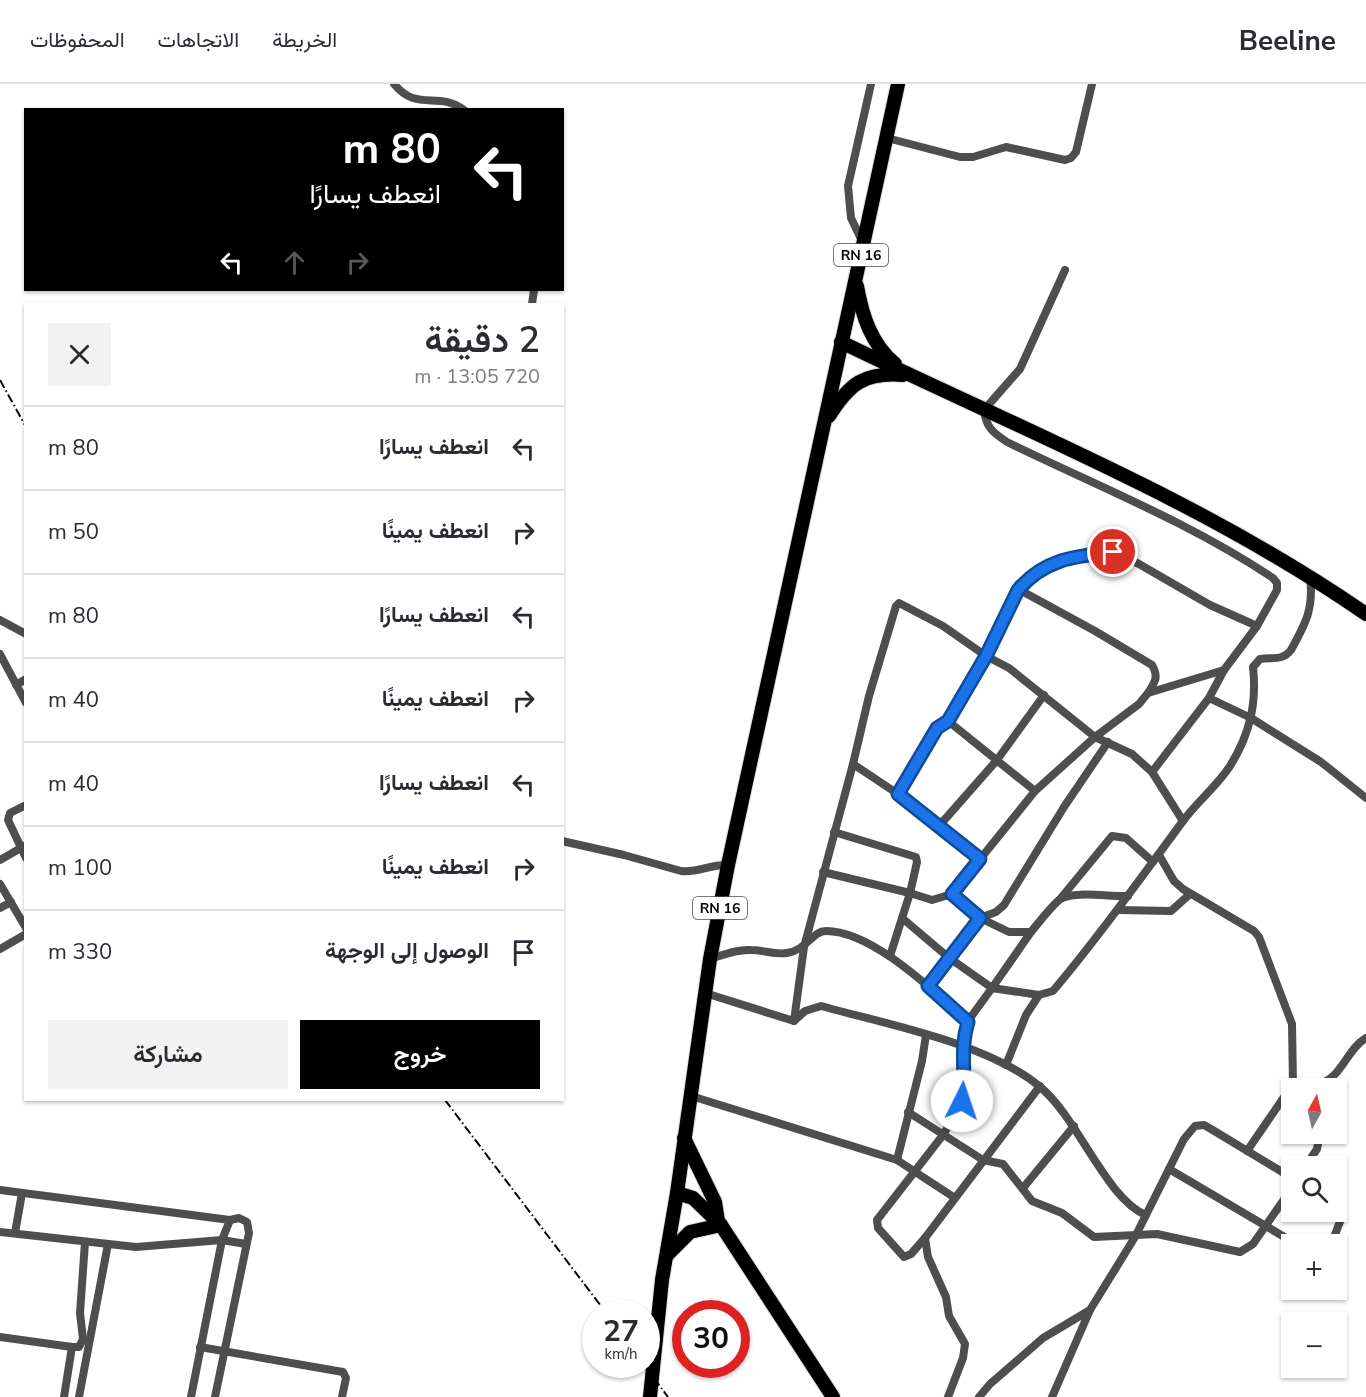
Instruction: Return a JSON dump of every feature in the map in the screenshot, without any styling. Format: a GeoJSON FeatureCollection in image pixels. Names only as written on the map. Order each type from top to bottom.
{"type":"FeatureCollection","features":[{"type":"Feature","properties":{"kind":"main road","name":"RN 16"},"geometry":{"type":"LineString","coordinates":[[650,1397],[666,1256],[710,959],[728,865],[898,84]]}},
{"type":"Feature","properties":{"kind":"main road"},"geometry":{"type":"LineString","coordinates":[[856,279],[860,304],[869,330],[887,357],[908,375]]}},
{"type":"Feature","properties":{"kind":"main road"},"geometry":{"type":"LineString","coordinates":[[841,342],[1041,435],[1208,517],[1310,576],[1366,614]]}},
{"type":"Feature","properties":{"kind":"main road"},"geometry":{"type":"LineString","coordinates":[[823,425],[838,401],[858,382],[880,374],[908,375]]}},
{"type":"Feature","properties":{"kind":"main road"},"geometry":{"type":"LineString","coordinates":[[684,1138],[715,1202],[719,1223]]}},
{"type":"Feature","properties":{"kind":"main road"},"geometry":{"type":"LineString","coordinates":[[677,1193],[693,1198],[719,1223],[833,1397]]}},
{"type":"Feature","properties":{"kind":"main road"},"geometry":{"type":"LineString","coordinates":[[666,1256],[690,1232],[719,1223]]}},
{"type":"Feature","properties":{"kind":"street"},"geometry":{"type":"LineString","coordinates":[[394,84],[407,97],[422,101],[445,100],[460,108]]}},
{"type":"Feature","properties":{"kind":"street"},"geometry":{"type":"LineString","coordinates":[[863,244],[851,218],[849,186],[871,84]]}},
{"type":"Feature","properties":{"kind":"street"},"geometry":{"type":"LineString","coordinates":[[887,138],[960,157],[974,157],[1006,147],[1065,160],[1071,159],[1076,152],[1092,84]]}},
{"type":"Feature","properties":{"kind":"street"},"geometry":{"type":"LineString","coordinates":[[1065,270],[1020,369],[984,410],[986,424],[993,433],[1007,442],[1133,499],[1233,551],[1277,583],[1277,590],[1257,626],[1224,670],[1209,698],[1152,772]]}},
{"type":"Feature","properties":{"kind":"street"},"geometry":{"type":"LineString","coordinates":[[898,794],[937,728],[948,721],[986,656],[1018,590],[1033,573],[1048,564],[1113,552],[1139,564],[1210,605],[1257,626]]}},
{"type":"Feature","properties":{"kind":"street"},"geometry":{"type":"LineString","coordinates":[[902,918],[948,957],[992,988],[1039,995],[1053,991],[1118,910],[1183,821],[1230,766],[1251,718],[1256,700],[1253,666],[1260,659],[1287,656],[1291,650],[1311,609],[1310,576]]}},
{"type":"Feature","properties":{"kind":"street"},"geometry":{"type":"LineString","coordinates":[[823,872],[932,900],[952,894],[1035,791],[1095,737],[1139,704],[1148,693],[1156,680],[1156,673],[1152,665],[1095,631],[1018,590]]}},
{"type":"Feature","properties":{"kind":"street"},"geometry":{"type":"LineString","coordinates":[[794,1021],[804,947],[854,764],[869,696],[899,603],[943,626],[986,656],[1009,668],[1095,737],[1132,754],[1152,772],[1183,821]]}},
{"type":"Feature","properties":{"kind":"street"},"geometry":{"type":"LineString","coordinates":[[0,620],[24,633]]}},
{"type":"Feature","properties":{"kind":"street"},"geometry":{"type":"LineString","coordinates":[[0,654],[24,699]]}},
{"type":"Feature","properties":{"kind":"street"},"geometry":{"type":"LineString","coordinates":[[1148,693],[1224,670]]}},
{"type":"Feature","properties":{"kind":"street"},"geometry":{"type":"LineString","coordinates":[[16,685],[24,680]]}},
{"type":"Feature","properties":{"kind":"street"},"geometry":{"type":"LineString","coordinates":[[939,826],[997,760],[1044,695]]}},
{"type":"Feature","properties":{"kind":"street"},"geometry":{"type":"LineString","coordinates":[[1209,698],[1251,718],[1321,762],[1366,798]]}},
{"type":"Feature","properties":{"kind":"street"},"geometry":{"type":"LineString","coordinates":[[948,721],[1035,791]]}},
{"type":"Feature","properties":{"kind":"street"},"geometry":{"type":"LineString","coordinates":[[928,986],[980,918],[996,912],[1004,905],[1064,807],[1108,742]]}},
{"type":"Feature","properties":{"kind":"street"},"geometry":{"type":"LineString","coordinates":[[854,764],[898,794],[980,859]]}},
{"type":"Feature","properties":{"kind":"street"},"geometry":{"type":"LineString","coordinates":[[0,860],[22,846],[9,824],[8,816],[24,806]]}},
{"type":"Feature","properties":{"kind":"street"},"geometry":{"type":"LineString","coordinates":[[834,832],[916,856],[917,862],[910,893],[890,956]]}},
{"type":"Feature","properties":{"kind":"street"},"geometry":{"type":"LineString","coordinates":[[1040,1086],[925,1238],[911,1254],[904,1257],[877,1226],[878,1218],[943,1135],[962,1101],[965,1084],[962,1047],[968,1022],[1031,932],[1112,836],[1126,838],[1156,859],[1174,881],[1190,894],[1254,931],[1259,937],[1292,1024],[1293,1078]]}},
{"type":"Feature","properties":{"kind":"street"},"geometry":{"type":"LineString","coordinates":[[564,842],[681,871],[690,872],[716,864],[728,865]]}},
{"type":"Feature","properties":{"kind":"street"},"geometry":{"type":"LineString","coordinates":[[0,884],[24,925]]}},
{"type":"Feature","properties":{"kind":"street"},"geometry":{"type":"LineString","coordinates":[[1061,898],[1081,893],[1106,897],[1128,896]]}},
{"type":"Feature","properties":{"kind":"street"},"geometry":{"type":"LineString","coordinates":[[952,894],[980,918],[1009,932],[1031,932]]}},
{"type":"Feature","properties":{"kind":"street"},"geometry":{"type":"LineString","coordinates":[[1118,910],[1171,911],[1190,894]]}},
{"type":"Feature","properties":{"kind":"street"},"geometry":{"type":"LineString","coordinates":[[0,908],[11,902]]}},
{"type":"Feature","properties":{"kind":"street"},"geometry":{"type":"LineString","coordinates":[[710,959],[736,951],[790,953],[804,947],[816,933],[826,931],[851,936],[890,956],[968,1022]]}},
{"type":"Feature","properties":{"kind":"street"},"geometry":{"type":"LineString","coordinates":[[0,949],[24,935]]}},
{"type":"Feature","properties":{"kind":"street"},"geometry":{"type":"LineString","coordinates":[[705,993],[794,1021]]}},
{"type":"Feature","properties":{"kind":"street"},"geometry":{"type":"LineString","coordinates":[[1006,1065],[1026,1015],[1039,995]]}},
{"type":"Feature","properties":{"kind":"street"},"geometry":{"type":"LineString","coordinates":[[794,1021],[805,1011],[821,1006],[926,1035],[1006,1065],[1040,1086],[1074,1126],[1091,1155],[1128,1204],[1146,1215]]}},
{"type":"Feature","properties":{"kind":"street"},"geometry":{"type":"LineString","coordinates":[[897,1160],[922,1061],[926,1035]]}},
{"type":"Feature","properties":{"kind":"street"},"geometry":{"type":"LineString","coordinates":[[1331,1078],[1359,1042],[1366,1038]]}},
{"type":"Feature","properties":{"kind":"street"},"geometry":{"type":"LineString","coordinates":[[691,1096],[897,1160],[955,1198]]}},
{"type":"Feature","properties":{"kind":"street"},"geometry":{"type":"LineString","coordinates":[[1247,1151],[1281,1102]]}},
{"type":"Feature","properties":{"kind":"street"},"geometry":{"type":"LineString","coordinates":[[908,1112],[983,1160],[1003,1164],[1032,1201],[1062,1213],[1094,1237],[1161,1235],[1240,1252],[1248,1249],[1281,1203]]}},
{"type":"Feature","properties":{"kind":"street"},"geometry":{"type":"LineString","coordinates":[[1052,1397],[1090,1310],[1135,1237],[1184,1139],[1198,1125],[1211,1129],[1281,1171]]}},
{"type":"Feature","properties":{"kind":"street"},"geometry":{"type":"LineString","coordinates":[[1023,1188],[1074,1126]]}},
{"type":"Feature","properties":{"kind":"street"},"geometry":{"type":"LineString","coordinates":[[1169,1169],[1281,1234]]}},
{"type":"Feature","properties":{"kind":"street"},"geometry":{"type":"LineString","coordinates":[[0,1190],[230,1220],[238,1218],[247,1222],[249,1233],[215,1397]]}},
{"type":"Feature","properties":{"kind":"street"},"geometry":{"type":"LineString","coordinates":[[15,1233],[22,1192]]}},
{"type":"Feature","properties":{"kind":"street"},"geometry":{"type":"LineString","coordinates":[[191,1397],[222,1240],[230,1220]]}},
{"type":"Feature","properties":{"kind":"street"},"geometry":{"type":"LineString","coordinates":[[0,1232],[136,1247],[222,1240],[246,1244]]}},
{"type":"Feature","properties":{"kind":"street"},"geometry":{"type":"LineString","coordinates":[[925,1238],[928,1257],[945,1294],[951,1322],[965,1344],[963,1358],[948,1397]]}},
{"type":"Feature","properties":{"kind":"street"},"geometry":{"type":"LineString","coordinates":[[0,1337],[72,1347],[80,1346],[83,1339],[80,1313],[85,1242]]}},
{"type":"Feature","properties":{"kind":"street"},"geometry":{"type":"LineString","coordinates":[[80,1397],[108,1244]]}},
{"type":"Feature","properties":{"kind":"street"},"geometry":{"type":"LineString","coordinates":[[979,1397],[990,1384],[1043,1338],[1090,1310]]}},
{"type":"Feature","properties":{"kind":"street"},"geometry":{"type":"LineString","coordinates":[[64,1397],[72,1347]]}},
{"type":"Feature","properties":{"kind":"street"},"geometry":{"type":"LineString","coordinates":[[200,1347],[343,1372],[346,1378],[342,1397]]}},
{"type":"Feature","properties":{"kind":"railway"},"geometry":{"type":"LineString","coordinates":[[0,380],[24,423]]}},
{"type":"Feature","properties":{"kind":"railway"},"geometry":{"type":"LineString","coordinates":[[446,1101],[596,1300]]}},
{"type":"Feature","properties":{"kind":"railway"},"geometry":{"type":"LineString","coordinates":[[654,1378],[668,1397]]}},
{"type":"Feature","properties":{"kind":"route"},"geometry":{"type":"LineString","coordinates":[[962,1101],[965,1084],[962,1047],[968,1022],[928,986],[980,918],[952,894],[980,859],[898,794],[937,728],[948,721],[986,656],[1018,590],[1025,581],[1048,564],[1113,552]]}}]}
